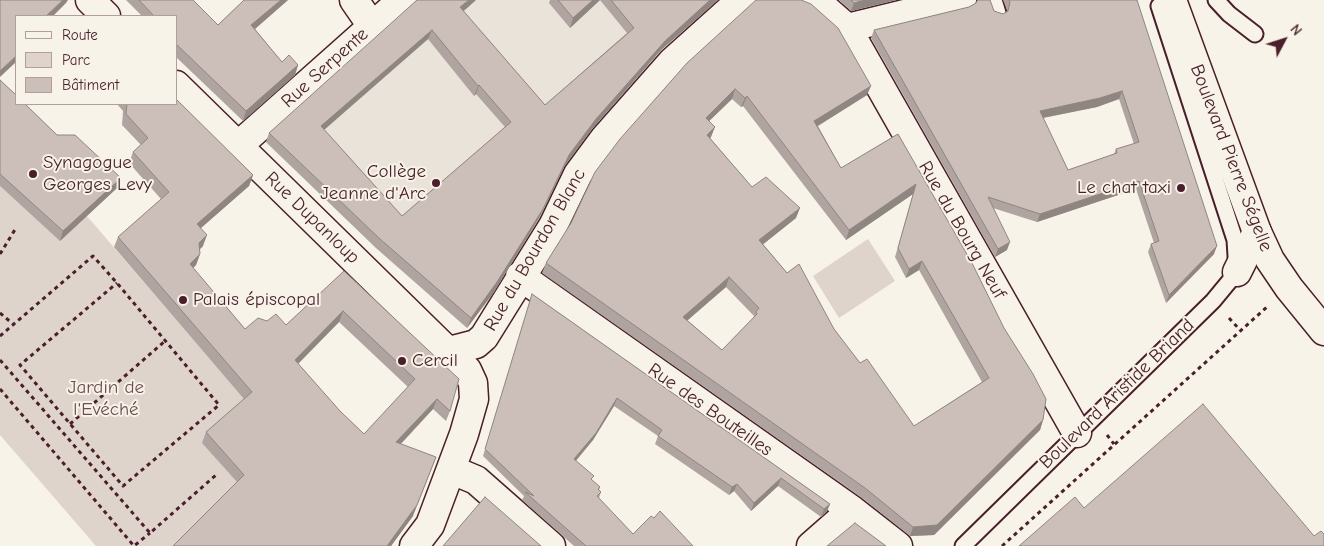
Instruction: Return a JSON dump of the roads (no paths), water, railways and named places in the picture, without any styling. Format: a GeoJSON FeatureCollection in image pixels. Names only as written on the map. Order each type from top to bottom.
{"type":"FeatureCollection","features":[{"type":"Feature","properties":{"kind":"street"},"geometry":{"type":"LineString","coordinates":[[90,0],[105,15]]}},
{"type":"Feature","properties":{"kind":"street"},"geometry":{"type":"LineString","coordinates":[[354,0],[372,26]]}},
{"type":"Feature","properties":{"kind":"street","name":"Rue Serpente"},"geometry":{"type":"LineString","coordinates":[[249,136],[402,0]]}},
{"type":"Feature","properties":{"kind":"street","name":"Rue du Bourdon Blanc"},"geometry":{"type":"LineString","coordinates":[[449,351],[476,344],[484,337],[520,276],[553,226],[578,174],[604,139],[672,62],[741,0]]}},
{"type":"Feature","properties":{"kind":"street","name":"Rue du Bourg Neuf"},"geometry":{"type":"LineString","coordinates":[[815,0],[847,28],[1077,432]]}},
{"type":"Feature","properties":{"kind":"street"},"geometry":{"type":"LineString","coordinates":[[847,28],[962,0]]}},
{"type":"Feature","properties":{"kind":"street","name":"Boulevard Pierre Ségelle"},"geometry":{"type":"LineString","coordinates":[[1166,3],[1257,232],[1275,267],[1324,331]]}},
{"type":"Feature","properties":{"kind":"street","name":"Rue Dupanloup"},"geometry":{"type":"LineString","coordinates":[[178,87],[449,351]]}},
{"type":"Feature","properties":{"kind":"street","name":"Boulevard Aristide Briand"},"geometry":{"type":"LineString","coordinates":[[1237,272],[1257,232]]}},
{"type":"Feature","properties":{"kind":"street","name":"Rue des Bouteilles"},"geometry":{"type":"LineString","coordinates":[[520,276],[852,510],[898,546]]}},
{"type":"Feature","properties":{"kind":"street"},"geometry":{"type":"LineString","coordinates":[[414,546],[430,525],[452,470],[474,399],[473,383],[467,370],[449,351]]}},
{"type":"Feature","properties":{"kind":"street"},"geometry":{"type":"LineString","coordinates":[[452,470],[476,480],[551,546]]}},
{"type":"Feature","properties":{"kind":"street"},"geometry":{"type":"LineString","coordinates":[[811,546],[852,510]]}},
{"type":"Feature","properties":{"kind":"lane"},"geometry":{"type":"LineString","coordinates":[[1216,0],[1229,14],[1255,34]]}},
{"type":"Feature","properties":{"kind":"lane"},"geometry":{"type":"LineString","coordinates":[[1166,3],[1235,240],[1237,272]]}},
{"type":"Feature","properties":{"kind":"lane","name":"Boulevard Aristide Briand"},"geometry":{"type":"LineString","coordinates":[[963,546],[1077,432],[1213,301],[1237,272]]}},
{"type":"Feature","properties":{"kind":"place","name":"Synagogue Georges Levy"},"geometry":{"type":"Point","coordinates":[33,174]}},
{"type":"Feature","properties":{"kind":"place","name":"Collège Jeanne d'Arc"},"geometry":{"type":"Point","coordinates":[436,183]}},
{"type":"Feature","properties":{"kind":"place","name":"Le chat taxi"},"geometry":{"type":"Point","coordinates":[1181,188]}},
{"type":"Feature","properties":{"kind":"place","name":"Palais épiscopal"},"geometry":{"type":"Point","coordinates":[183,300]}},
{"type":"Feature","properties":{"kind":"place","name":"Cercil"},"geometry":{"type":"Point","coordinates":[402,361]}},
{"type":"Feature","properties":{"kind":"park label","name":"Jardin de l'Evéché"},"geometry":{"type":"Point","coordinates":[106,399]}}]}
